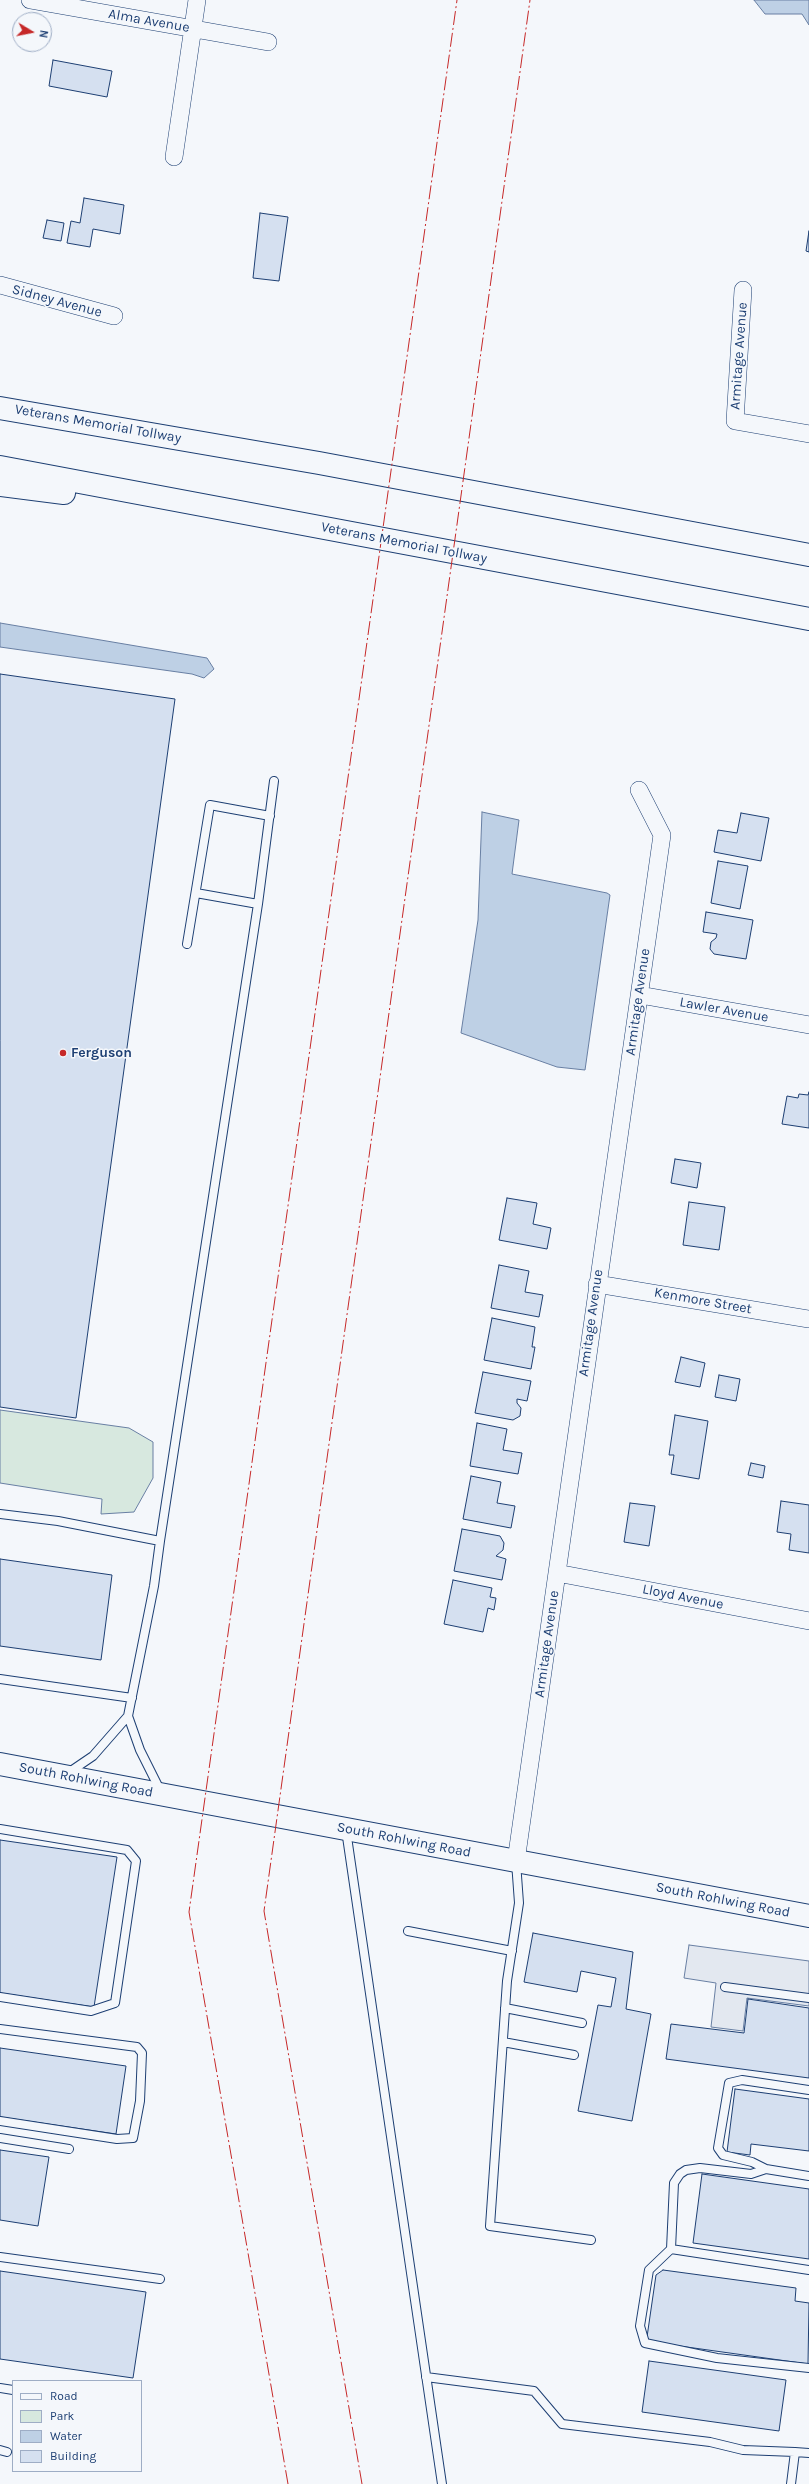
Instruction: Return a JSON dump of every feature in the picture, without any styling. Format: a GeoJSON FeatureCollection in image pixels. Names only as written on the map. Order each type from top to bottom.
{"type":"FeatureCollection","features":[{"type":"Feature","properties":{"kind":"main road","name":"Veterans Memorial Tollway"},"geometry":{"type":"LineString","coordinates":[[0,408],[325,464],[809,555]]}},
{"type":"Feature","properties":{"kind":"main road","name":"Veterans Memorial Tollway"},"geometry":{"type":"LineString","coordinates":[[0,467],[809,618]]}},
{"type":"Feature","properties":{"kind":"main road"},"geometry":{"type":"LineString","coordinates":[[0,485],[246,513]]}},
{"type":"Feature","properties":{"kind":"main road","name":"South Rohlwing Road"},"geometry":{"type":"LineString","coordinates":[[0,1764],[809,1916]]}},
{"type":"Feature","properties":{"kind":"street","name":"Alma Avenue"},"geometry":{"type":"LineString","coordinates":[[30,0],[268,42]]}},
{"type":"Feature","properties":{"kind":"street"},"geometry":{"type":"LineString","coordinates":[[174,156],[197,0]]}},
{"type":"Feature","properties":{"kind":"street","name":"Sidney Avenue"},"geometry":{"type":"LineString","coordinates":[[0,285],[114,316]]}},
{"type":"Feature","properties":{"kind":"street","name":"Armitage Avenue"},"geometry":{"type":"LineString","coordinates":[[743,290],[735,421],[809,434]]}},
{"type":"Feature","properties":{"kind":"street","name":"Armitage Avenue"},"geometry":{"type":"LineString","coordinates":[[516,1861],[662,835],[639,790]]}},
{"type":"Feature","properties":{"kind":"street","name":"Lawler Avenue"},"geometry":{"type":"LineString","coordinates":[[640,995],[809,1025]]}},
{"type":"Feature","properties":{"kind":"street","name":"Kenmore Street"},"geometry":{"type":"LineString","coordinates":[[597,1284],[809,1319]]}},
{"type":"Feature","properties":{"kind":"street","name":"Lloyd Avenue"},"geometry":{"type":"LineString","coordinates":[[557,1573],[809,1621]]}},
{"type":"Feature","properties":{"kind":"lane"},"geometry":{"type":"LineString","coordinates":[[63,1776],[93,1756],[128,1716],[132,1698],[154,1586],[258,904],[274,781]]}},
{"type":"Feature","properties":{"kind":"lane"},"geometry":{"type":"LineString","coordinates":[[187,944],[210,805],[270,816]]}},
{"type":"Feature","properties":{"kind":"lane"},"geometry":{"type":"LineString","coordinates":[[196,893],[258,904]]}},
{"type":"Feature","properties":{"kind":"lane"},"geometry":{"type":"LineString","coordinates":[[0,1514],[58,1522],[160,1541]]}},
{"type":"Feature","properties":{"kind":"lane"},"geometry":{"type":"LineString","coordinates":[[0,1679],[132,1698]]}},
{"type":"Feature","properties":{"kind":"lane"},"geometry":{"type":"LineString","coordinates":[[128,1716],[140,1750],[162,1795]]}},
{"type":"Feature","properties":{"kind":"lane"},"geometry":{"type":"LineString","coordinates":[[0,1829],[127,1850],[136,1861],[115,2003],[91,2012],[0,1997]]}},
{"type":"Feature","properties":{"kind":"lane"},"geometry":{"type":"LineString","coordinates":[[346,1829],[442,2484]]}},
{"type":"Feature","properties":{"kind":"lane"},"geometry":{"type":"LineString","coordinates":[[516,1861],[519,1903],[505,2008],[490,2226],[591,2240]]}},
{"type":"Feature","properties":{"kind":"lane"},"geometry":{"type":"LineString","coordinates":[[408,1931],[512,1951]]}},
{"type":"Feature","properties":{"kind":"lane"},"geometry":{"type":"LineString","coordinates":[[725,1987],[809,1998]]}},
{"type":"Feature","properties":{"kind":"lane"},"geometry":{"type":"LineString","coordinates":[[505,2008],[582,2023]]}},
{"type":"Feature","properties":{"kind":"lane"},"geometry":{"type":"LineString","coordinates":[[0,2029],[137,2047],[142,2053],[140,2101],[133,2138],[117,2139],[0,2121]]}},
{"type":"Feature","properties":{"kind":"lane"},"geometry":{"type":"LineString","coordinates":[[503,2042],[574,2055]]}},
{"type":"Feature","properties":{"kind":"lane"},"geometry":{"type":"LineString","coordinates":[[809,2090],[742,2080],[728,2083],[718,2148],[722,2155],[752,2162],[766,2169],[809,2176]]}},
{"type":"Feature","properties":{"kind":"lane"},"geometry":{"type":"LineString","coordinates":[[0,2138],[69,2149]]}},
{"type":"Feature","properties":{"kind":"lane"},"geometry":{"type":"LineString","coordinates":[[766,2169],[752,2174],[700,2168],[686,2170],[680,2174],[674,2183],[671,2249],[648,2270],[640,2326],[645,2343],[717,2358],[809,2368]]}},
{"type":"Feature","properties":{"kind":"lane"},"geometry":{"type":"LineString","coordinates":[[671,2249],[809,2270]]}},
{"type":"Feature","properties":{"kind":"lane"},"geometry":{"type":"LineString","coordinates":[[0,2257],[160,2279]]}},
{"type":"Feature","properties":{"kind":"lane"},"geometry":{"type":"LineString","coordinates":[[426,2377],[534,2391],[562,2424],[710,2442],[743,2450],[809,2453]]}},
{"type":"Feature","properties":{"kind":"lane"},"geometry":{"type":"LineString","coordinates":[[0,2388],[12,2390]]}},
{"type":"Feature","properties":{"kind":"lane"},"geometry":{"type":"LineString","coordinates":[[791,2484],[795,2452]]}},
{"type":"Feature","properties":{"kind":"green space"},"geometry":{"type":"Polygon","coordinates":[[[0,1410],[129,1428],[153,1442],[153,1478],[134,1512],[101,1514],[102,1499],[0,1483],[0,1410]]]}},
{"type":"Feature","properties":{"kind":"shaded area"},"geometry":{"type":"Polygon","coordinates":[[[689,1945],[809,1961],[809,2006],[747,1998],[743,2031],[711,2027],[716,1983],[684,1978],[689,1945]]]}},
{"type":"Feature","properties":{"kind":"water"},"geometry":{"type":"Polygon","coordinates":[[[754,0],[809,0],[809,25],[802,14],[765,14],[754,0]]]}},
{"type":"Feature","properties":{"kind":"water"},"geometry":{"type":"Polygon","coordinates":[[[0,623],[207,658],[214,669],[204,678],[192,674],[0,647],[0,623]]]}},
{"type":"Feature","properties":{"kind":"water"},"geometry":{"type":"Polygon","coordinates":[[[482,812],[519,820],[512,874],[607,893],[610,895],[585,1070],[557,1067],[461,1033],[478,920],[482,812]]]}},
{"type":"Feature","properties":{"kind":"building"},"geometry":{"type":"Polygon","coordinates":[[[53,60],[112,71],[107,97],[49,86],[53,60]]]}},
{"type":"Feature","properties":{"kind":"building"},"geometry":{"type":"Polygon","coordinates":[[[84,198],[124,205],[120,234],[93,229],[90,247],[67,243],[71,221],[80,223],[84,198]]]}},
{"type":"Feature","properties":{"kind":"building"},"geometry":{"type":"Polygon","coordinates":[[[260,213],[288,217],[279,281],[253,278],[260,213]]]}},
{"type":"Feature","properties":{"kind":"building"},"geometry":{"type":"Polygon","coordinates":[[[47,220],[64,223],[61,241],[43,238],[47,220]]]}},
{"type":"Feature","properties":{"kind":"building"},"geometry":{"type":"Polygon","coordinates":[[[809,231],[809,252],[806,251],[809,231]]]}},
{"type":"Feature","properties":{"kind":"building","name":"Ferguson"},"geometry":{"type":"Polygon","coordinates":[[[0,674],[175,699],[76,1418],[0,1407],[0,674]]]}},
{"type":"Feature","properties":{"kind":"building"},"geometry":{"type":"Polygon","coordinates":[[[741,813],[769,818],[761,861],[714,852],[718,830],[737,833],[741,813]]]}},
{"type":"Feature","properties":{"kind":"building"},"geometry":{"type":"Polygon","coordinates":[[[718,861],[748,866],[740,909],[711,903],[718,861]]]}},
{"type":"Feature","properties":{"kind":"building"},"geometry":{"type":"Polygon","coordinates":[[[706,912],[753,920],[746,959],[714,954],[710,949],[711,942],[716,938],[717,934],[703,932],[706,912]]]}},
{"type":"Feature","properties":{"kind":"building"},"geometry":{"type":"Polygon","coordinates":[[[809,1092],[809,1128],[782,1124],[787,1096],[798,1098],[799,1094],[808,1095],[809,1092]]]}},
{"type":"Feature","properties":{"kind":"building"},"geometry":{"type":"Polygon","coordinates":[[[675,1159],[701,1163],[697,1188],[671,1183],[675,1159]]]}},
{"type":"Feature","properties":{"kind":"building"},"geometry":{"type":"Polygon","coordinates":[[[507,1198],[537,1203],[533,1224],[551,1228],[547,1249],[499,1240],[507,1198]]]}},
{"type":"Feature","properties":{"kind":"building"},"geometry":{"type":"Polygon","coordinates":[[[689,1202],[725,1207],[719,1250],[683,1245],[689,1202]]]}},
{"type":"Feature","properties":{"kind":"building"},"geometry":{"type":"Polygon","coordinates":[[[499,1265],[529,1271],[525,1292],[543,1295],[539,1317],[491,1308],[499,1265]]]}},
{"type":"Feature","properties":{"kind":"building"},"geometry":{"type":"Polygon","coordinates":[[[492,1318],[535,1327],[532,1347],[535,1347],[531,1369],[484,1360],[492,1318]]]}},
{"type":"Feature","properties":{"kind":"building"},"geometry":{"type":"Polygon","coordinates":[[[681,1357],[705,1363],[700,1387],[675,1382],[681,1357]]]}},
{"type":"Feature","properties":{"kind":"building"},"geometry":{"type":"Polygon","coordinates":[[[483,1372],[531,1381],[527,1401],[517,1399],[517,1403],[521,1408],[520,1416],[513,1420],[475,1413],[483,1372]]]}},
{"type":"Feature","properties":{"kind":"building"},"geometry":{"type":"Polygon","coordinates":[[[719,1375],[740,1379],[736,1401],[715,1397],[719,1375]]]}},
{"type":"Feature","properties":{"kind":"building"},"geometry":{"type":"Polygon","coordinates":[[[675,1415],[708,1421],[699,1479],[671,1474],[674,1455],[669,1455],[675,1415]]]}},
{"type":"Feature","properties":{"kind":"building"},"geometry":{"type":"Polygon","coordinates":[[[477,1423],[507,1429],[503,1450],[522,1453],[518,1474],[470,1466],[477,1423]]]}},
{"type":"Feature","properties":{"kind":"building"},"geometry":{"type":"Polygon","coordinates":[[[751,1463],[765,1466],[763,1478],[748,1475],[751,1463]]]}},
{"type":"Feature","properties":{"kind":"building"},"geometry":{"type":"Polygon","coordinates":[[[471,1476],[501,1482],[497,1503],[515,1506],[511,1528],[463,1519],[471,1476]]]}},
{"type":"Feature","properties":{"kind":"building"},"geometry":{"type":"Polygon","coordinates":[[[781,1501],[809,1505],[809,1553],[789,1550],[791,1534],[777,1532],[781,1501]]]}},
{"type":"Feature","properties":{"kind":"building"},"geometry":{"type":"Polygon","coordinates":[[[630,1503],[655,1506],[649,1546],[624,1542],[630,1503]]]}},
{"type":"Feature","properties":{"kind":"building"},"geometry":{"type":"Polygon","coordinates":[[[462,1529],[500,1536],[504,1543],[503,1550],[496,1556],[506,1559],[502,1580],[454,1571],[462,1529]]]}},
{"type":"Feature","properties":{"kind":"building"},"geometry":{"type":"Polygon","coordinates":[[[0,1559],[112,1575],[101,1660],[0,1646],[0,1559]]]}},
{"type":"Feature","properties":{"kind":"building"},"geometry":{"type":"Polygon","coordinates":[[[453,1580],[492,1588],[490,1597],[496,1598],[494,1610],[488,1608],[483,1632],[444,1624],[453,1580]]]}},
{"type":"Feature","properties":{"kind":"building"},"geometry":{"type":"Polygon","coordinates":[[[0,1840],[117,1857],[94,2007],[0,1993],[0,1840]]]}},
{"type":"Feature","properties":{"kind":"building"},"geometry":{"type":"Polygon","coordinates":[[[533,1933],[633,1952],[626,2009],[651,2014],[632,2121],[578,2111],[598,2005],[611,2007],[616,1978],[581,1971],[577,1992],[524,1982],[533,1933]]]}},
{"type":"Feature","properties":{"kind":"building"},"geometry":{"type":"Polygon","coordinates":[[[748,1999],[809,2008],[809,2078],[666,2059],[671,2024],[744,2033],[748,1999]]]}},
{"type":"Feature","properties":{"kind":"building"},"geometry":{"type":"Polygon","coordinates":[[[0,2048],[126,2066],[116,2134],[0,2117],[0,2048]]]}},
{"type":"Feature","properties":{"kind":"building"},"geometry":{"type":"Polygon","coordinates":[[[735,2089],[809,2099],[809,2151],[751,2144],[750,2155],[727,2152],[735,2089]]]}},
{"type":"Feature","properties":{"kind":"building"},"geometry":{"type":"Polygon","coordinates":[[[0,2150],[49,2157],[38,2226],[0,2220],[0,2150]]]}},
{"type":"Feature","properties":{"kind":"building"},"geometry":{"type":"Polygon","coordinates":[[[702,2174],[809,2189],[809,2259],[693,2243],[702,2174]]]}},
{"type":"Feature","properties":{"kind":"building"},"geometry":{"type":"Polygon","coordinates":[[[663,2270],[796,2288],[795,2301],[809,2303],[808,2364],[651,2342],[647,2337],[656,2275],[663,2270]]]}},
{"type":"Feature","properties":{"kind":"building"},"geometry":{"type":"Polygon","coordinates":[[[0,2271],[146,2292],[133,2378],[0,2359],[0,2271]]]}},
{"type":"Feature","properties":{"kind":"building"},"geometry":{"type":"Polygon","coordinates":[[[649,2361],[786,2380],[779,2431],[642,2412],[649,2361]]]}},
{"type":"Feature","properties":{"kind":"power"},"geometry":{"type":"LineString","coordinates":[[288,2484],[189,1912],[457,0]]}},
{"type":"Feature","properties":{"kind":"power"},"geometry":{"type":"LineString","coordinates":[[362,2484],[264,1911],[530,0]]}},
{"type":"Feature","properties":{"kind":"place","name":"Ferguson"},"geometry":{"type":"Point","coordinates":[63,1053]}}]}
